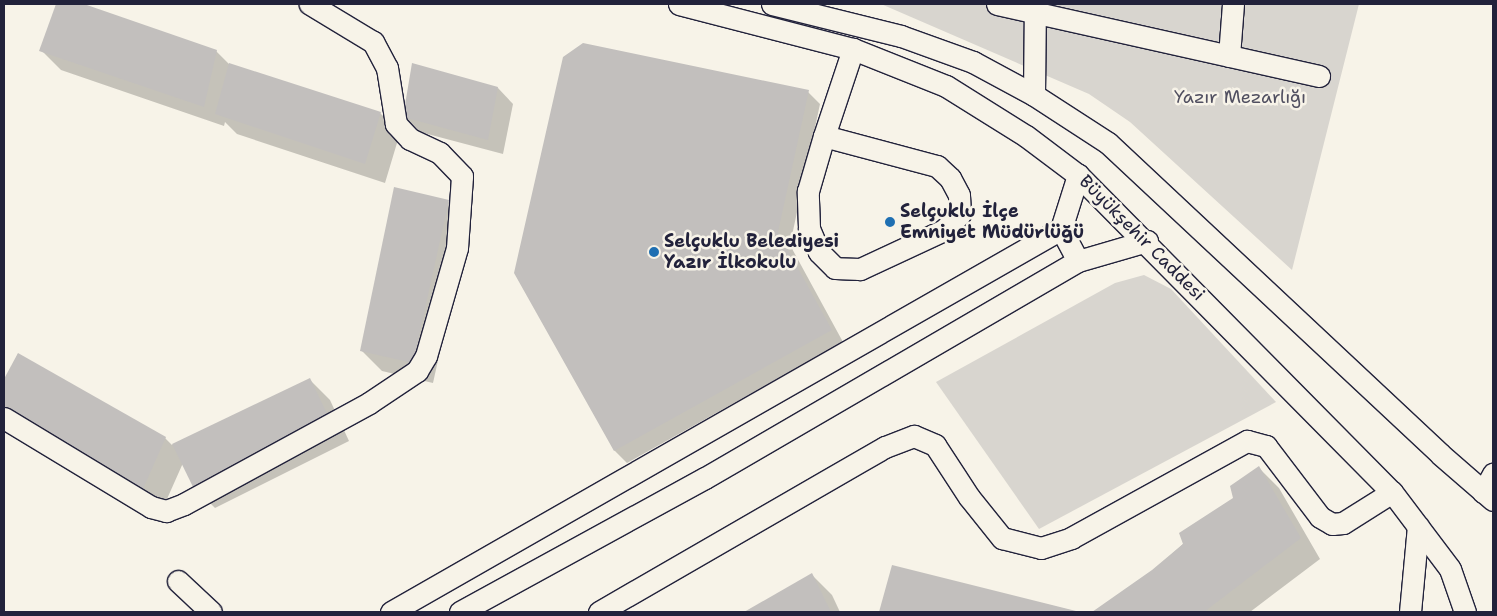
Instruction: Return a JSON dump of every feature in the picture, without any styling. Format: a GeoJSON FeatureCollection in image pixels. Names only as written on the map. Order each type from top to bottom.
{"type":"FeatureCollection","features":[{"type":"Feature","properties":{"kind":"street"},"geometry":{"type":"LineString","coordinates":[[4,418],[151,506],[166,511],[184,504],[369,403],[417,371],[426,356],[457,248],[462,176],[440,153],[410,139],[396,124],[387,68],[373,42],[310,4]]}},
{"type":"Feature","properties":{"kind":"street","name":"Büyükşehir Caddesi"},"geometry":{"type":"LineString","coordinates":[[678,4],[853,50],[946,86],[1026,136],[1078,175],[1147,242],[1392,492],[1450,569],[1467,611]]}},
{"type":"Feature","properties":{"kind":"street"},"geometry":{"type":"LineString","coordinates":[[772,4],[901,36],[974,62],[1034,95],[1108,143],[1490,489]]}},
{"type":"Feature","properties":{"kind":"street"},"geometry":{"type":"LineString","coordinates":[[997,4],[1035,8],[1229,56],[1319,76]]}},
{"type":"Feature","properties":{"kind":"street"},"geometry":{"type":"LineString","coordinates":[[1229,56],[1233,4]]}},
{"type":"Feature","properties":{"kind":"street"},"geometry":{"type":"LineString","coordinates":[[1034,95],[1035,8]]}},
{"type":"Feature","properties":{"kind":"street"},"geometry":{"type":"LineString","coordinates":[[824,136],[937,166],[950,178],[959,195],[960,214],[944,230],[860,269],[835,268],[819,252],[809,228],[808,191],[824,136],[853,50]]}},
{"type":"Feature","properties":{"kind":"street"},"geometry":{"type":"LineString","coordinates":[[391,612],[1061,229],[1078,175]]}},
{"type":"Feature","properties":{"kind":"street"},"geometry":{"type":"LineString","coordinates":[[1061,229],[1078,261]]}},
{"type":"Feature","properties":{"kind":"street"},"geometry":{"type":"LineString","coordinates":[[460,612],[705,478],[1078,261],[1147,242]]}},
{"type":"Feature","properties":{"kind":"street"},"geometry":{"type":"LineString","coordinates":[[599,612],[885,447],[914,436],[935,445],[1002,538],[1041,548],[1071,538],[1247,441],[1266,446],[1320,517],[1332,524],[1343,523],[1392,492]]}},
{"type":"Feature","properties":{"kind":"street"},"geometry":{"type":"LineString","coordinates":[[1410,612],[1418,526]]}},
{"type":"Feature","properties":{"kind":"street"},"geometry":{"type":"LineString","coordinates":[[178,581],[211,612]]}},
{"type":"Feature","properties":{"kind":"green space","name":"Yazır Mezarlığı"},"geometry":{"type":"Polygon","coordinates":[[[881,4],[1359,4],[1292,270],[1130,122],[1089,94],[881,4]]]}},
{"type":"Feature","properties":{"kind":"green space"},"geometry":{"type":"Polygon","coordinates":[[[1144,275],[1171,289],[1276,402],[1039,529],[936,382],[1115,283],[1144,275]]]}},
{"type":"Feature","properties":{"kind":"building"},"geometry":{"type":"Polygon","coordinates":[[[56,4],[84,4],[217,50],[204,107],[39,51],[56,4]]]}},
{"type":"Feature","properties":{"kind":"building","name":"Selçuklu Belediyesi Yazır İlkokulu"},"geometry":{"type":"Polygon","coordinates":[[[583,43],[809,90],[778,232],[832,330],[614,451],[514,273],[563,57],[583,43]]]}},
{"type":"Feature","properties":{"kind":"building"},"geometry":{"type":"Polygon","coordinates":[[[229,63],[381,112],[365,164],[215,114],[229,63]]]}},
{"type":"Feature","properties":{"kind":"building"},"geometry":{"type":"Polygon","coordinates":[[[412,63],[498,87],[488,140],[403,117],[412,63]]]}},
{"type":"Feature","properties":{"kind":"building"},"geometry":{"type":"Polygon","coordinates":[[[394,187],[449,200],[413,363],[360,351],[394,187]]]}},
{"type":"Feature","properties":{"kind":"building"},"geometry":{"type":"Polygon","coordinates":[[[18,353],[166,437],[143,489],[4,406],[4,379],[18,353]]]}},
{"type":"Feature","properties":{"kind":"building"},"geometry":{"type":"Polygon","coordinates":[[[310,378],[330,420],[194,489],[172,444],[310,378]]]}},
{"type":"Feature","properties":{"kind":"building"},"geometry":{"type":"Polygon","coordinates":[[[1259,466],[1301,538],[1204,612],[1092,612],[1152,570],[1183,544],[1179,533],[1233,498],[1230,486],[1259,466]]]}},
{"type":"Feature","properties":{"kind":"building"},"geometry":{"type":"Polygon","coordinates":[[[892,565],[1080,612],[879,612],[892,565]]]}},
{"type":"Feature","properties":{"kind":"building"},"geometry":{"type":"Polygon","coordinates":[[[812,573],[831,612],[744,612],[812,573]]]}},
{"type":"Feature","properties":{"kind":"place","name":"Selçuklu İlçe Emniyet Müdürlüğü"},"geometry":{"type":"Point","coordinates":[890,222]}},
{"type":"Feature","properties":{"kind":"place","name":"Selçuklu Belediyesi Yazır İlkokulu"},"geometry":{"type":"Point","coordinates":[654,252]}}]}
